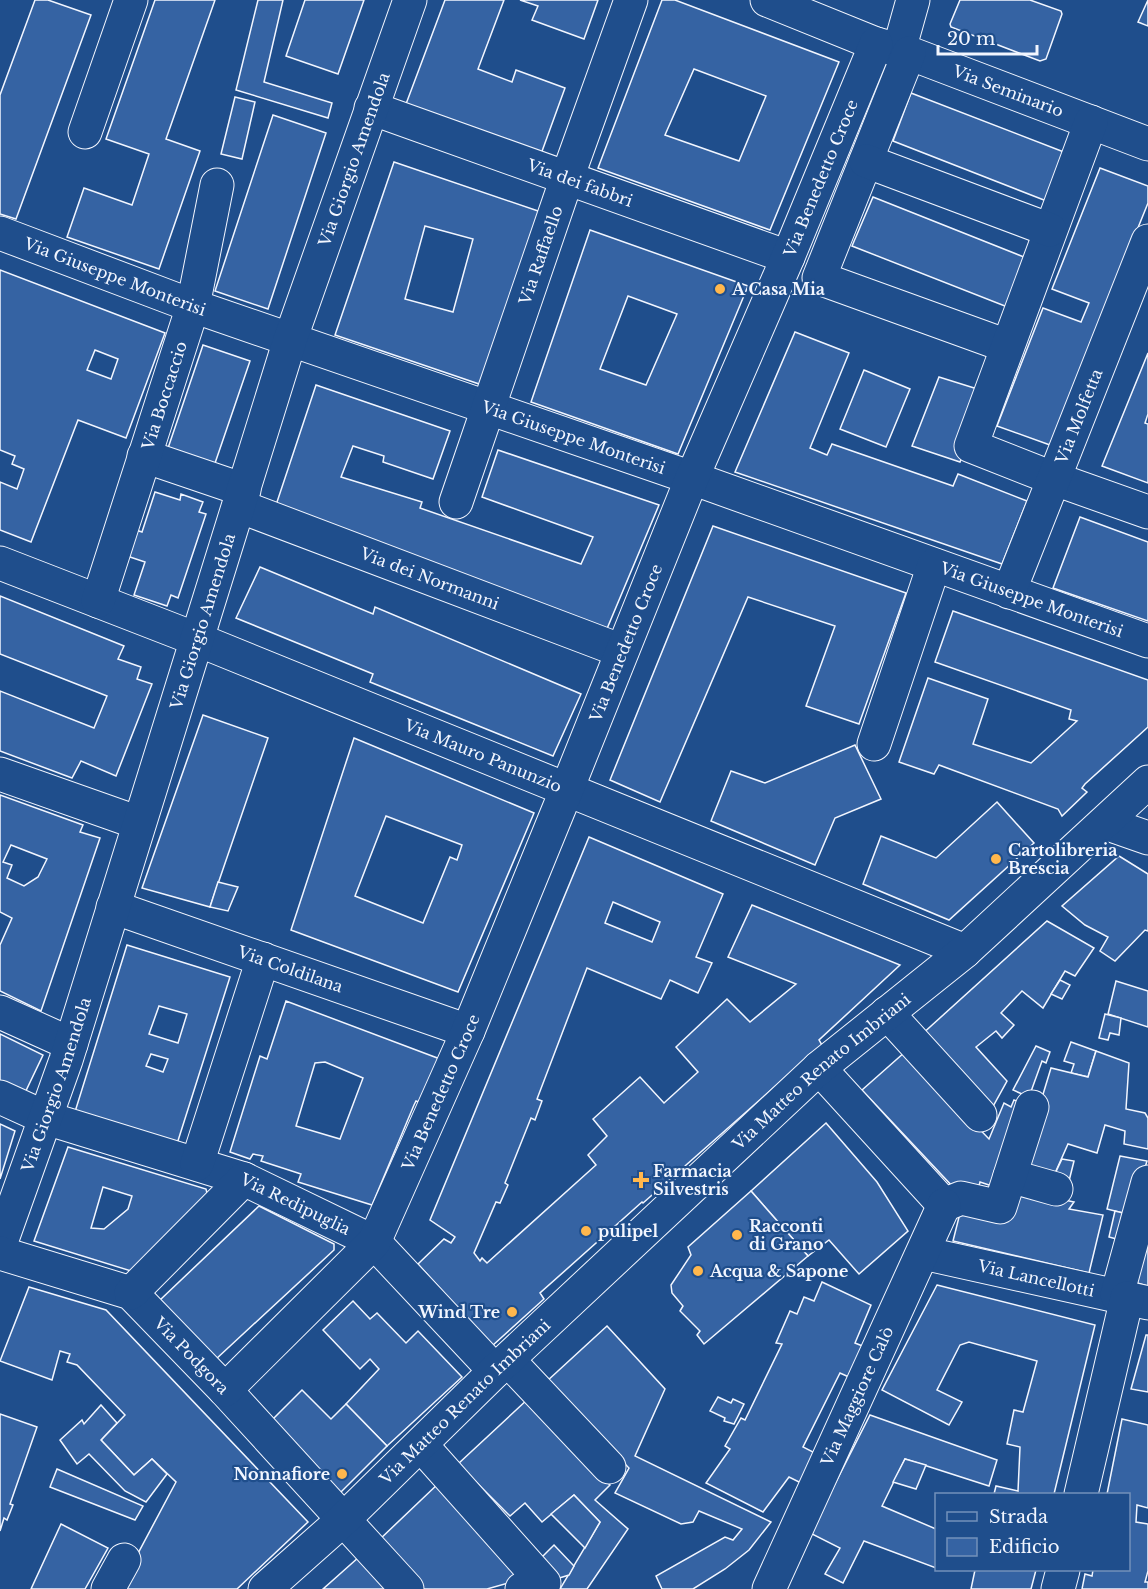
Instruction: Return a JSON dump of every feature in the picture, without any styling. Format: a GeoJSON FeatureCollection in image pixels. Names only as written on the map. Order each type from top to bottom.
{"type":"FeatureCollection","features":[{"type":"Feature","properties":{"kind":"street"},"geometry":{"type":"LineString","coordinates":[[85,132],[131,0]]}},
{"type":"Feature","properties":{"kind":"street","name":"Via Giorgio Amendola"},"geometry":{"type":"LineString","coordinates":[[0,1245],[71,1044],[290,340],[410,0]]}},
{"type":"Feature","properties":{"kind":"street","name":"Via Raffaello"},"geometry":{"type":"LineString","coordinates":[[456,502],[490,409],[567,178],[631,0]]}},
{"type":"Feature","properties":{"kind":"street","name":"Via Seminario"},"geometry":{"type":"LineString","coordinates":[[767,0],[1148,144]]}},
{"type":"Feature","properties":{"kind":"street"},"geometry":{"type":"LineString","coordinates":[[913,0],[895,49],[866,161],[819,278],[1007,346]]}},
{"type":"Feature","properties":{"kind":"street","name":"Via Benedetto Croce"},"geometry":{"type":"LineString","coordinates":[[374,1242],[468,1031],[692,478],[788,257],[895,49]]}},
{"type":"Feature","properties":{"kind":"street","name":"Via dei fabbri"},"geometry":{"type":"LineString","coordinates":[[371,108],[788,257]]}},
{"type":"Feature","properties":{"kind":"street"},"geometry":{"type":"LineString","coordinates":[[1091,122],[971,446],[1148,512]]}},
{"type":"Feature","properties":{"kind":"street"},"geometry":{"type":"LineString","coordinates":[[866,161],[1050,230]]}},
{"type":"Feature","properties":{"kind":"street","name":"Via Boccaccio"},"geometry":{"type":"LineString","coordinates":[[98,601],[193,306],[218,185]]}},
{"type":"Feature","properties":{"kind":"street","name":"Via Giuseppe Monterisi"},"geometry":{"type":"LineString","coordinates":[[0,233],[193,306],[692,478],[1148,641]]}},
{"type":"Feature","properties":{"kind":"street","name":"Via Molfetta"},"geometry":{"type":"LineString","coordinates":[[1009,592],[1148,241]]}},
{"type":"Feature","properties":{"kind":"street","name":"Via dei Normanni"},"geometry":{"type":"LineString","coordinates":[[144,456],[241,498],[622,651]]}},
{"type":"Feature","properties":{"kind":"street","name":"Via Mauro Panunzio"},"geometry":{"type":"LineString","coordinates":[[0,563],[196,639],[965,951]]}},
{"type":"Feature","properties":{"kind":"street"},"geometry":{"type":"LineString","coordinates":[[874,744],[934,565]]}},
{"type":"Feature","properties":{"kind":"street"},"geometry":{"type":"LineString","coordinates":[[0,774],[139,823]]}},
{"type":"Feature","properties":{"kind":"street","name":"Via Matteo Renato Imbriani"},"geometry":{"type":"LineString","coordinates":[[265,1589],[344,1519],[502,1366],[819,1068],[965,951],[1148,782]]}},
{"type":"Feature","properties":{"kind":"street"},"geometry":{"type":"LineString","coordinates":[[1105,824],[1148,838]]}},
{"type":"Feature","properties":{"kind":"street","name":"Via Coldilana"},"geometry":{"type":"LineString","coordinates":[[112,907],[468,1031]]}},
{"type":"Feature","properties":{"kind":"street"},"geometry":{"type":"LineString","coordinates":[[197,1164],[263,959]]}},
{"type":"Feature","properties":{"kind":"street"},"geometry":{"type":"LineString","coordinates":[[0,1012],[71,1044]]}},
{"type":"Feature","properties":{"kind":"street"},"geometry":{"type":"LineString","coordinates":[[887,1013],[980,1115]]}},
{"type":"Feature","properties":{"kind":"street"},"geometry":{"type":"LineString","coordinates":[[819,1068],[944,1205],[961,1198],[1000,1207],[1032,1107]]}},
{"type":"Feature","properties":{"kind":"street","name":"Via Redipuglia"},"geometry":{"type":"LineString","coordinates":[[0,1097],[46,1118],[244,1179],[374,1242],[609,1467]]}},
{"type":"Feature","properties":{"kind":"street"},"geometry":{"type":"LineString","coordinates":[[1010,1176],[1056,1189]]}},
{"type":"Feature","properties":{"kind":"street"},"geometry":{"type":"LineString","coordinates":[[131,1293],[244,1179]]}},
{"type":"Feature","properties":{"kind":"street"},"geometry":{"type":"LineString","coordinates":[[1081,1493],[1131,1299],[1148,1182]]}},
{"type":"Feature","properties":{"kind":"street","name":"Via Maggiore Calò"},"geometry":{"type":"LineString","coordinates":[[769,1589],[944,1205]]}},
{"type":"Feature","properties":{"kind":"street"},"geometry":{"type":"LineString","coordinates":[[225,1390],[374,1242]]}},
{"type":"Feature","properties":{"kind":"street","name":"Via Podgora"},"geometry":{"type":"LineString","coordinates":[[0,1253],[131,1293],[225,1390],[407,1589]]}},
{"type":"Feature","properties":{"kind":"street","name":"Via Lancellotti"},"geometry":{"type":"LineString","coordinates":[[923,1253],[1131,1299]]}},
{"type":"Feature","properties":{"kind":"street"},"geometry":{"type":"LineString","coordinates":[[421,1445],[533,1586]]}},
{"type":"Feature","properties":{"kind":"street"},"geometry":{"type":"LineString","coordinates":[[108,1589],[124,1560]]}},
{"type":"Feature","properties":{"kind":"street"},"geometry":{"type":"LineString","coordinates":[[1059,1589],[1063,1571]]}},
{"type":"Feature","properties":{"kind":"building"},"geometry":{"type":"Polygon","coordinates":[[[35,0],[48,0],[91,15],[16,219],[0,214],[0,95],[35,0]]]}},
{"type":"Feature","properties":{"kind":"building"},"geometry":{"type":"Polygon","coordinates":[[[155,0],[215,0],[166,139],[200,151],[159,269],[67,237],[84,188],[132,205],[149,154],[106,139],[155,0]]]}},
{"type":"Feature","properties":{"kind":"building"},"geometry":{"type":"Polygon","coordinates":[[[258,0],[283,0],[264,82],[332,103],[328,118],[236,90],[258,0]]]}},
{"type":"Feature","properties":{"kind":"building"},"geometry":{"type":"Polygon","coordinates":[[[305,0],[364,0],[338,74],[286,56],[305,0]]]}},
{"type":"Feature","properties":{"kind":"building"},"geometry":{"type":"Polygon","coordinates":[[[445,0],[504,0],[478,69],[512,82],[516,70],[565,88],[541,154],[406,104],[445,0]]]}},
{"type":"Feature","properties":{"kind":"building"},"geometry":{"type":"Polygon","coordinates":[[[520,0],[598,0],[584,39],[532,20],[538,6],[520,0]]]}},
{"type":"Feature","properties":{"kind":"building"},"geometry":{"type":"Polygon","coordinates":[[[662,0],[675,0],[839,62],[770,230],[598,168],[662,0]],[[694,69],[665,135],[739,161],[766,96],[694,69]]]}},
{"type":"Feature","properties":{"kind":"building"},"geometry":{"type":"Polygon","coordinates":[[[960,0],[1030,0],[1061,11],[1062,14],[1046,59],[1040,61],[951,27],[950,24],[960,0]]]}},
{"type":"Feature","properties":{"kind":"building"},"geometry":{"type":"Polygon","coordinates":[[[1148,0],[1148,26],[1138,22],[1148,0]]]}},
{"type":"Feature","properties":{"kind":"building"},"geometry":{"type":"Polygon","coordinates":[[[911,93],[1069,154],[1049,202],[893,141],[911,93]]]}},
{"type":"Feature","properties":{"kind":"building"},"geometry":{"type":"Polygon","coordinates":[[[235,97],[255,102],[242,159],[221,154],[235,97]]]}},
{"type":"Feature","properties":{"kind":"building"},"geometry":{"type":"Polygon","coordinates":[[[273,115],[326,133],[268,309],[215,291],[273,115]]]}},
{"type":"Feature","properties":{"kind":"building"},"geometry":{"type":"Polygon","coordinates":[[[394,162],[544,213],[485,386],[335,335],[394,162]],[[425,226],[405,299],[453,312],[473,239],[425,226]]]}},
{"type":"Feature","properties":{"kind":"building"},"geometry":{"type":"Polygon","coordinates":[[[1100,168],[1148,186],[1148,203],[1050,445],[997,426],[1043,308],[1081,322],[1089,303],[1052,289],[1100,168]]]}},
{"type":"Feature","properties":{"kind":"building"},"geometry":{"type":"Polygon","coordinates":[[[873,197],[1029,259],[1010,308],[852,246],[873,197]]]}},
{"type":"Feature","properties":{"kind":"building"},"geometry":{"type":"Polygon","coordinates":[[[590,230],[748,286],[678,454],[531,402],[590,230]],[[628,296],[600,369],[646,385],[677,314],[628,296]]]}},
{"type":"Feature","properties":{"kind":"building"},"geometry":{"type":"Polygon","coordinates":[[[0,270],[165,333],[126,438],[78,420],[31,542],[0,530],[0,482],[17,489],[24,469],[12,464],[15,456],[0,450],[0,270]],[[95,350],[87,370],[111,379],[118,359],[95,350]]]}},
{"type":"Feature","properties":{"kind":"building"},"geometry":{"type":"Polygon","coordinates":[[[795,332],[849,353],[810,448],[827,455],[832,444],[953,486],[958,474],[1027,501],[1002,564],[735,472],[795,332]]]}},
{"type":"Feature","properties":{"kind":"building"},"geometry":{"type":"Polygon","coordinates":[[[203,345],[250,361],[213,469],[166,454],[203,345]]]}},
{"type":"Feature","properties":{"kind":"building"},"geometry":{"type":"Polygon","coordinates":[[[1148,353],[1148,414],[1145,423],[1148,424],[1148,483],[1102,466],[1148,353]]]}},
{"type":"Feature","properties":{"kind":"building"},"geometry":{"type":"Polygon","coordinates":[[[864,370],[910,389],[886,447],[840,429],[864,370]]]}},
{"type":"Feature","properties":{"kind":"building"},"geometry":{"type":"Polygon","coordinates":[[[939,377],[987,392],[960,462],[912,446],[939,377]]]}},
{"type":"Feature","properties":{"kind":"building"},"geometry":{"type":"Polygon","coordinates":[[[316,385],[450,431],[433,479],[383,462],[384,456],[353,446],[341,477],[422,502],[420,508],[581,564],[593,537],[482,497],[498,450],[659,505],[606,631],[275,508],[316,385]]]}},
{"type":"Feature","properties":{"kind":"building"},"geometry":{"type":"Polygon","coordinates":[[[155,492],[180,500],[181,494],[203,502],[199,512],[206,514],[178,598],[171,595],[167,606],[134,595],[145,562],[127,556],[136,530],[142,532],[155,492]]]}},
{"type":"Feature","properties":{"kind":"building"},"geometry":{"type":"Polygon","coordinates":[[[1080,517],[1148,542],[1148,621],[1053,588],[1080,517]]]}},
{"type":"Feature","properties":{"kind":"building"},"geometry":{"type":"Polygon","coordinates":[[[713,526],[906,593],[859,724],[806,706],[835,626],[748,597],[660,802],[610,780],[713,526]]]}},
{"type":"Feature","properties":{"kind":"building"},"geometry":{"type":"Polygon","coordinates":[[[260,567],[373,614],[375,607],[581,694],[553,756],[370,682],[373,674],[236,618],[260,567]]]}},
{"type":"Feature","properties":{"kind":"building"},"geometry":{"type":"Polygon","coordinates":[[[0,596],[124,646],[118,659],[141,667],[137,679],[152,684],[116,776],[81,761],[72,778],[0,751],[0,691],[94,728],[107,696],[0,654],[0,596]]]}},
{"type":"Feature","properties":{"kind":"building"},"geometry":{"type":"Polygon","coordinates":[[[953,611],[1148,680],[1148,727],[1085,784],[1082,788],[1087,792],[1062,816],[1058,809],[939,765],[934,774],[899,762],[928,678],[988,699],[973,744],[1031,763],[1077,721],[1069,719],[1071,710],[935,662],[953,611]]]}},
{"type":"Feature","properties":{"kind":"building"},"geometry":{"type":"Polygon","coordinates":[[[203,715],[268,738],[210,907],[142,888],[203,715]]]}},
{"type":"Feature","properties":{"kind":"building"},"geometry":{"type":"Polygon","coordinates":[[[354,738],[534,813],[458,992],[291,930],[354,738]],[[386,816],[355,896],[423,923],[450,857],[457,860],[462,845],[386,816]]]}},
{"type":"Feature","properties":{"kind":"building"},"geometry":{"type":"Polygon","coordinates":[[[855,745],[881,799],[835,818],[815,865],[711,821],[731,771],[765,783],[855,745]]]}},
{"type":"Feature","properties":{"kind":"building"},"geometry":{"type":"Polygon","coordinates":[[[0,795],[83,825],[80,832],[100,838],[41,1011],[0,991],[0,945],[12,918],[0,912],[0,795]],[[11,845],[3,862],[12,865],[7,878],[24,886],[38,877],[47,859],[11,845]]]}},
{"type":"Feature","properties":{"kind":"building"},"geometry":{"type":"Polygon","coordinates":[[[997,802],[1034,843],[949,920],[863,884],[881,836],[936,858],[997,802]]]}},
{"type":"Feature","properties":{"kind":"building"},"geometry":{"type":"Polygon","coordinates":[[[589,837],[723,894],[696,957],[712,963],[698,993],[670,980],[661,999],[587,968],[537,1099],[542,1101],[535,1120],[531,1118],[505,1183],[508,1185],[500,1203],[496,1202],[474,1253],[480,1261],[482,1258],[487,1263],[596,1165],[588,1155],[607,1136],[593,1119],[640,1077],[664,1103],[698,1072],[676,1047],[727,999],[750,1022],[796,984],[728,957],[752,905],[900,965],[819,1040],[822,1045],[540,1293],[544,1299],[492,1346],[418,1264],[444,1239],[451,1243],[455,1237],[430,1220],[589,837]],[[613,902],[605,923],[652,942],[660,922],[613,902]]]}},
{"type":"Feature","properties":{"kind":"building"},"geometry":{"type":"Polygon","coordinates":[[[1119,856],[1148,874],[1148,931],[1145,930],[1115,961],[1100,951],[1108,937],[1085,925],[1062,906],[1119,856]]]}},
{"type":"Feature","properties":{"kind":"building"},"geometry":{"type":"Polygon","coordinates":[[[218,882],[238,887],[228,911],[210,907],[218,882]]]}},
{"type":"Feature","properties":{"kind":"building"},"geometry":{"type":"Polygon","coordinates":[[[1047,921],[1094,948],[1075,976],[1065,971],[1043,1008],[1022,991],[1001,1013],[1014,1025],[1002,1038],[996,1031],[976,1047],[1007,1081],[991,1110],[920,1036],[1047,921]]]}},
{"type":"Feature","properties":{"kind":"building"},"geometry":{"type":"Polygon","coordinates":[[[127,945],[230,977],[176,1147],[74,1115],[127,945]],[[159,1006],[149,1034],[178,1043],[187,1014],[159,1006]],[[151,1054],[146,1066],[163,1072],[168,1059],[151,1054]]]}},
{"type":"Feature","properties":{"kind":"building"},"geometry":{"type":"Polygon","coordinates":[[[1060,980],[1070,985],[1062,999],[1051,994],[1060,980]]]}},
{"type":"Feature","properties":{"kind":"building"},"geometry":{"type":"Polygon","coordinates":[[[1116,981],[1148,991],[1148,1027],[1108,1014],[1116,981]]]}},
{"type":"Feature","properties":{"kind":"building"},"geometry":{"type":"Polygon","coordinates":[[[286,1001],[440,1059],[421,1103],[416,1101],[414,1105],[372,1205],[298,1182],[301,1174],[261,1161],[263,1156],[253,1154],[250,1159],[230,1152],[260,1056],[267,1059],[286,1001]],[[325,1062],[315,1063],[296,1126],[340,1139],[363,1078],[325,1062]]]}},
{"type":"Feature","properties":{"kind":"building"},"geometry":{"type":"Polygon","coordinates":[[[1105,1014],[1121,1018],[1119,1035],[1110,1033],[1108,1040],[1099,1038],[1105,1014]]]}},
{"type":"Feature","properties":{"kind":"building"},"geometry":{"type":"Polygon","coordinates":[[[0,1034],[43,1055],[22,1099],[0,1088],[0,1034]]]}},
{"type":"Feature","properties":{"kind":"building"},"geometry":{"type":"Polygon","coordinates":[[[1071,1042],[1096,1051],[1088,1077],[1071,1073],[1074,1064],[1064,1061],[1071,1042]]]}},
{"type":"Feature","properties":{"kind":"building"},"geometry":{"type":"Polygon","coordinates":[[[1036,1046],[1050,1052],[1046,1063],[1042,1061],[1029,1097],[1013,1090],[1036,1046]]]}},
{"type":"Feature","properties":{"kind":"building"},"geometry":{"type":"Polygon","coordinates":[[[1096,1051],[1129,1063],[1126,1109],[1145,1113],[1148,1118],[1148,1149],[1124,1144],[1125,1131],[1105,1125],[1097,1153],[1068,1144],[1052,1180],[1020,1170],[1051,1068],[1088,1077],[1096,1051]]]}},
{"type":"Feature","properties":{"kind":"building"},"geometry":{"type":"Polygon","coordinates":[[[905,1052],[989,1139],[1004,1103],[1011,1107],[1014,1100],[1027,1105],[998,1188],[980,1182],[976,1197],[955,1189],[862,1090],[905,1052]]]}},
{"type":"Feature","properties":{"kind":"building"},"geometry":{"type":"Polygon","coordinates":[[[826,1123],[877,1182],[908,1231],[859,1274],[829,1240],[808,1256],[751,1191],[826,1123]]]}},
{"type":"Feature","properties":{"kind":"building"},"geometry":{"type":"Polygon","coordinates":[[[0,1124],[15,1131],[0,1179],[0,1124]]]}},
{"type":"Feature","properties":{"kind":"building"},"geometry":{"type":"Polygon","coordinates":[[[68,1147],[206,1189],[208,1197],[131,1271],[34,1241],[68,1147]],[[103,1187],[91,1228],[104,1229],[128,1209],[132,1196],[103,1187]]]}},
{"type":"Feature","properties":{"kind":"building"},"geometry":{"type":"Polygon","coordinates":[[[1120,1156],[1147,1161],[1131,1215],[1107,1209],[1120,1156]]]}},
{"type":"Feature","properties":{"kind":"building"},"geometry":{"type":"Polygon","coordinates":[[[1062,1159],[1074,1161],[1068,1185],[1052,1180],[1062,1159]]]}},
{"type":"Feature","properties":{"kind":"building"},"geometry":{"type":"Polygon","coordinates":[[[1014,1189],[1074,1202],[1069,1209],[1103,1215],[1089,1273],[953,1241],[961,1209],[1014,1189]]]}},
{"type":"Feature","properties":{"kind":"building"},"geometry":{"type":"Polygon","coordinates":[[[751,1191],[808,1256],[704,1344],[697,1335],[700,1331],[680,1311],[683,1306],[672,1293],[671,1285],[691,1255],[688,1247],[751,1191]]]}},
{"type":"Feature","properties":{"kind":"building"},"geometry":{"type":"Polygon","coordinates":[[[259,1206],[334,1244],[334,1250],[215,1360],[160,1300],[259,1206]]]}},
{"type":"Feature","properties":{"kind":"building"},"geometry":{"type":"Polygon","coordinates":[[[1115,1211],[1131,1215],[1124,1241],[1109,1237],[1115,1211]]]}},
{"type":"Feature","properties":{"kind":"building"},"geometry":{"type":"Polygon","coordinates":[[[1148,1230],[1148,1286],[1134,1282],[1148,1230]]]}},
{"type":"Feature","properties":{"kind":"building"},"geometry":{"type":"Polygon","coordinates":[[[822,1282],[871,1305],[855,1343],[865,1347],[851,1378],[840,1373],[803,1447],[815,1453],[801,1483],[789,1477],[763,1512],[706,1483],[730,1449],[725,1446],[741,1418],[745,1420],[782,1344],[776,1343],[790,1311],[797,1314],[804,1297],[814,1301],[822,1282]]]}},
{"type":"Feature","properties":{"kind":"building"},"geometry":{"type":"Polygon","coordinates":[[[937,1285],[1095,1325],[1054,1493],[994,1493],[996,1486],[1018,1491],[1020,1447],[1007,1444],[1014,1410],[1023,1412],[1037,1361],[969,1342],[960,1345],[937,1390],[962,1402],[949,1425],[882,1390],[937,1285]]]}},
{"type":"Feature","properties":{"kind":"building"},"geometry":{"type":"Polygon","coordinates":[[[29,1287],[106,1310],[308,1522],[237,1589],[119,1589],[176,1482],[152,1459],[134,1475],[101,1440],[125,1415],[77,1365],[67,1362],[70,1354],[60,1351],[52,1380],[0,1361],[29,1287]]]}},
{"type":"Feature","properties":{"kind":"building"},"geometry":{"type":"Polygon","coordinates":[[[353,1301],[370,1319],[377,1313],[406,1343],[418,1331],[462,1377],[387,1446],[346,1404],[379,1369],[370,1359],[360,1369],[323,1330],[353,1301]]]}},
{"type":"Feature","properties":{"kind":"building"},"geometry":{"type":"Polygon","coordinates":[[[607,1326],[665,1389],[635,1456],[771,1522],[749,1550],[725,1569],[693,1589],[662,1589],[656,1576],[725,1537],[733,1540],[742,1529],[699,1511],[693,1522],[681,1524],[615,1493],[629,1468],[546,1382],[607,1326]]]}},
{"type":"Feature","properties":{"kind":"building"},"geometry":{"type":"Polygon","coordinates":[[[1146,1335],[1148,1335],[1148,1392],[1131,1389],[1146,1335]]]}},
{"type":"Feature","properties":{"kind":"building"},"geometry":{"type":"Polygon","coordinates":[[[302,1390],[331,1419],[346,1404],[387,1446],[340,1493],[270,1422],[302,1390]]]}},
{"type":"Feature","properties":{"kind":"building"},"geometry":{"type":"Polygon","coordinates":[[[718,1397],[731,1403],[733,1399],[744,1404],[734,1424],[724,1421],[725,1418],[710,1411],[718,1397]]]}},
{"type":"Feature","properties":{"kind":"building"},"geometry":{"type":"Polygon","coordinates":[[[529,1398],[610,1485],[595,1500],[628,1529],[587,1589],[560,1589],[600,1522],[574,1495],[542,1522],[525,1503],[510,1516],[458,1464],[529,1398]]]}},
{"type":"Feature","properties":{"kind":"building"},"geometry":{"type":"Polygon","coordinates":[[[101,1405],[117,1423],[101,1440],[134,1475],[152,1459],[167,1474],[146,1502],[125,1491],[89,1454],[77,1464],[60,1440],[82,1420],[84,1424],[101,1405]]]}},
{"type":"Feature","properties":{"kind":"building"},"geometry":{"type":"Polygon","coordinates":[[[0,1414],[37,1427],[10,1504],[13,1505],[7,1520],[4,1518],[0,1531],[0,1414]]]}},
{"type":"Feature","properties":{"kind":"building"},"geometry":{"type":"Polygon","coordinates":[[[870,1415],[997,1460],[989,1486],[905,1459],[882,1506],[935,1529],[935,1568],[864,1541],[843,1583],[825,1574],[840,1548],[810,1533],[870,1415]]]}},
{"type":"Feature","properties":{"kind":"building"},"geometry":{"type":"Polygon","coordinates":[[[1122,1419],[1148,1425],[1148,1508],[1137,1505],[1136,1522],[1148,1524],[1148,1571],[1145,1582],[1148,1582],[1148,1589],[1082,1589],[1085,1574],[1092,1576],[1093,1571],[1130,1571],[1130,1493],[1107,1493],[1122,1419]]]}},
{"type":"Feature","properties":{"kind":"building"},"geometry":{"type":"Polygon","coordinates":[[[905,1459],[926,1465],[916,1489],[893,1482],[905,1459]]]}},
{"type":"Feature","properties":{"kind":"building"},"geometry":{"type":"Polygon","coordinates":[[[57,1469],[143,1506],[135,1520],[50,1487],[57,1469]]]}},
{"type":"Feature","properties":{"kind":"building"},"geometry":{"type":"Polygon","coordinates":[[[441,1481],[530,1577],[487,1589],[421,1589],[378,1541],[441,1481]]]}},
{"type":"Feature","properties":{"kind":"building"},"geometry":{"type":"Polygon","coordinates":[[[574,1495],[600,1522],[585,1548],[551,1514],[574,1495]]]}},
{"type":"Feature","properties":{"kind":"building"},"geometry":{"type":"Polygon","coordinates":[[[61,1524],[108,1548],[85,1589],[31,1589],[61,1524]]]}},
{"type":"Feature","properties":{"kind":"building"},"geometry":{"type":"Polygon","coordinates":[[[554,1545],[574,1566],[569,1575],[553,1580],[536,1563],[554,1545]]]}},
{"type":"Feature","properties":{"kind":"building"},"geometry":{"type":"Polygon","coordinates":[[[359,1557],[391,1589],[323,1589],[359,1557]]]}},
{"type":"Feature","properties":{"kind":"building"},"geometry":{"type":"Polygon","coordinates":[[[975,1571],[1036,1571],[1031,1589],[971,1589],[975,1571]]]}},
{"type":"Feature","properties":{"kind":"place","name":"A Casa Mia"},"geometry":{"type":"Point","coordinates":[720,289]}},
{"type":"Feature","properties":{"kind":"place","name":"Cartolibreria Brescia"},"geometry":{"type":"Point","coordinates":[996,859]}},
{"type":"Feature","properties":{"kind":"place","name":"Farmacia Silvestris"},"geometry":{"type":"Point","coordinates":[641,1180]}},
{"type":"Feature","properties":{"kind":"place","name":"pulipel"},"geometry":{"type":"Point","coordinates":[586,1231]}},
{"type":"Feature","properties":{"kind":"place","name":"Racconti di Grano"},"geometry":{"type":"Point","coordinates":[737,1235]}},
{"type":"Feature","properties":{"kind":"place","name":"Acqua & Sapone"},"geometry":{"type":"Point","coordinates":[698,1271]}},
{"type":"Feature","properties":{"kind":"place","name":"Wind Tre"},"geometry":{"type":"Point","coordinates":[512,1312]}},
{"type":"Feature","properties":{"kind":"place","name":"Nonnafiore"},"geometry":{"type":"Point","coordinates":[342,1474]}}]}
